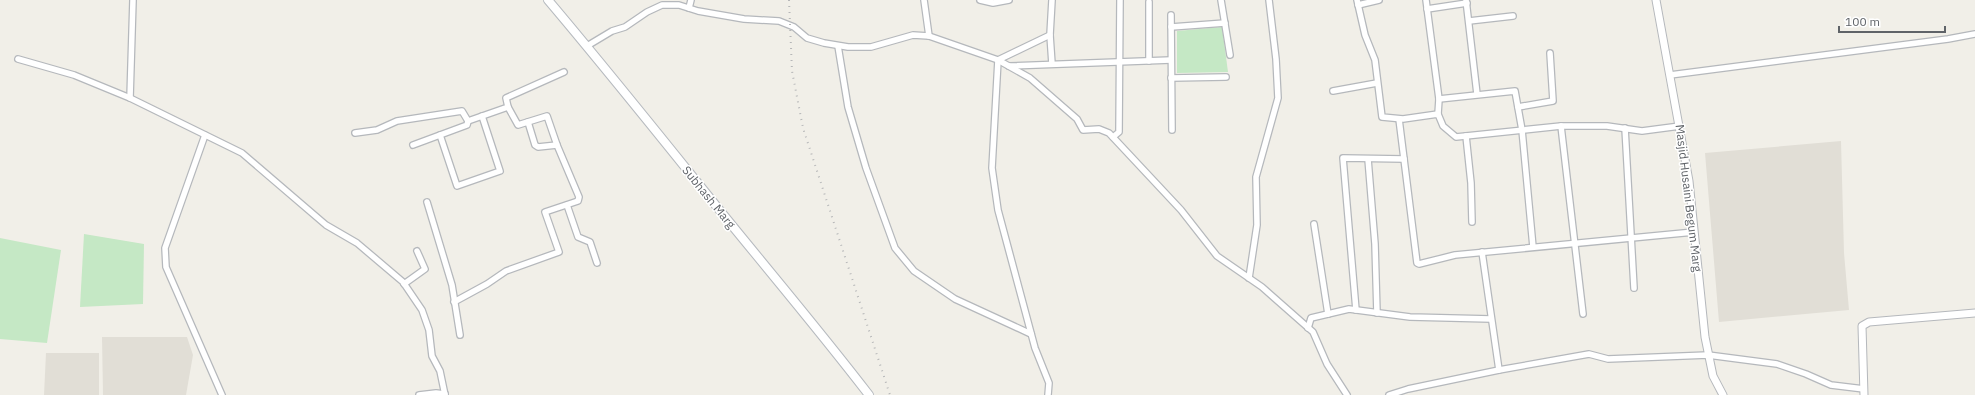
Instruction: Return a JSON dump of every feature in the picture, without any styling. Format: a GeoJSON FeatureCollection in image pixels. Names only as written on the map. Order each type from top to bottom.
{"type":"FeatureCollection","features":[{"type":"Feature","properties":{"kind":"main road","name":"Subhash Marg"},"geometry":{"type":"LineString","coordinates":[[548,0],[813,322],[869,395]]}},
{"type":"Feature","properties":{"kind":"street"},"geometry":{"type":"LineString","coordinates":[[130,98],[133,0]]}},
{"type":"Feature","properties":{"kind":"street"},"geometry":{"type":"LineString","coordinates":[[689,8],[691,0]]}},
{"type":"Feature","properties":{"kind":"street"},"geometry":{"type":"LineString","coordinates":[[924,0],[929,36]]}},
{"type":"Feature","properties":{"kind":"street"},"geometry":{"type":"LineString","coordinates":[[980,0],[993,3],[1009,0]]}},
{"type":"Feature","properties":{"kind":"street"},"geometry":{"type":"LineString","coordinates":[[1052,0],[1050,35],[1052,64]]}},
{"type":"Feature","properties":{"kind":"street"},"geometry":{"type":"LineString","coordinates":[[1113,137],[1119,132],[1120,0]]}},
{"type":"Feature","properties":{"kind":"street"},"geometry":{"type":"LineString","coordinates":[[1221,0],[1230,54]]}},
{"type":"Feature","properties":{"kind":"street"},"geometry":{"type":"LineString","coordinates":[[1249,278],[1257,225],[1256,177],[1278,98],[1276,59],[1269,0]]}},
{"type":"Feature","properties":{"kind":"street"},"geometry":{"type":"LineString","coordinates":[[1378,0],[1358,2],[1365,35],[1375,60],[1382,117],[1399,119],[1438,114]]}},
{"type":"Feature","properties":{"kind":"street"},"geometry":{"type":"LineString","coordinates":[[1426,0],[1439,99],[1438,114],[1443,126],[1456,137],[1561,126],[1625,128],[1642,131],[1680,126]]}},
{"type":"Feature","properties":{"kind":"street","name":"Masjid Husaini Begum Marg"},"geometry":{"type":"LineString","coordinates":[[1656,0],[1689,181],[1708,355],[1713,376],[1723,395]]}},
{"type":"Feature","properties":{"kind":"street"},"geometry":{"type":"LineString","coordinates":[[1427,9],[1466,1],[1477,94]]}},
{"type":"Feature","properties":{"kind":"street"},"geometry":{"type":"LineString","coordinates":[[1149,2],[1150,61]]}},
{"type":"Feature","properties":{"kind":"street"},"geometry":{"type":"LineString","coordinates":[[587,46],[612,31],[625,27],[647,12],[662,5],[679,4],[689,8],[744,19],[779,21],[794,27],[807,38],[838,46],[871,47],[913,36],[929,36],[998,60],[1030,78],[1057,100],[1077,118],[1083,130],[1100,129],[1109,133],[1181,210],[1217,256],[1262,287],[1313,332],[1327,364],[1347,395]]}},
{"type":"Feature","properties":{"kind":"street"},"geometry":{"type":"LineString","coordinates":[[1171,15],[1172,130]]}},
{"type":"Feature","properties":{"kind":"street"},"geometry":{"type":"LineString","coordinates":[[1469,21],[1512,16]]}},
{"type":"Feature","properties":{"kind":"street"},"geometry":{"type":"LineString","coordinates":[[1171,28],[1225,23]]}},
{"type":"Feature","properties":{"kind":"street"},"geometry":{"type":"LineString","coordinates":[[1670,75],[1925,42],[1975,34]]}},
{"type":"Feature","properties":{"kind":"street"},"geometry":{"type":"LineString","coordinates":[[998,60],[1050,35]]}},
{"type":"Feature","properties":{"kind":"street"},"geometry":{"type":"LineString","coordinates":[[838,46],[848,107],[866,168],[895,248],[914,271],[955,299],[1031,334]]}},
{"type":"Feature","properties":{"kind":"street"},"geometry":{"type":"LineString","coordinates":[[1518,107],[1554,101],[1550,53]]}},
{"type":"Feature","properties":{"kind":"street"},"geometry":{"type":"LineString","coordinates":[[18,59],[74,75],[130,98],[242,153],[326,225],[357,243],[404,284],[422,310],[429,330],[432,356],[440,371],[445,395],[436,393],[419,395]]}},
{"type":"Feature","properties":{"kind":"street"},"geometry":{"type":"LineString","coordinates":[[998,60],[992,168],[998,210],[1031,334],[1049,383],[1048,395]]}},
{"type":"Feature","properties":{"kind":"street"},"geometry":{"type":"LineString","coordinates":[[1009,66],[1171,60]]}},
{"type":"Feature","properties":{"kind":"street"},"geometry":{"type":"LineString","coordinates":[[454,302],[487,284],[506,271],[559,252],[545,212],[578,201],[579,197],[556,145],[547,116],[518,125],[508,107],[506,98],[564,72]]}},
{"type":"Feature","properties":{"kind":"street"},"geometry":{"type":"LineString","coordinates":[[1171,78],[1226,77]]}},
{"type":"Feature","properties":{"kind":"street"},"geometry":{"type":"LineString","coordinates":[[1333,91],[1377,83]]}},
{"type":"Feature","properties":{"kind":"street"},"geometry":{"type":"LineString","coordinates":[[1439,99],[1514,90],[1522,130],[1533,248]]}},
{"type":"Feature","properties":{"kind":"street"},"geometry":{"type":"LineString","coordinates":[[413,145],[467,125],[468,121],[508,107]]}},
{"type":"Feature","properties":{"kind":"street"},"geometry":{"type":"LineString","coordinates":[[355,133],[377,130],[397,121],[462,111],[468,121]]}},
{"type":"Feature","properties":{"kind":"street"},"geometry":{"type":"LineString","coordinates":[[440,135],[457,186],[500,171],[482,116]]}},
{"type":"Feature","properties":{"kind":"street"},"geometry":{"type":"LineString","coordinates":[[1399,119],[1417,263],[1455,255],[1694,232]]}},
{"type":"Feature","properties":{"kind":"street"},"geometry":{"type":"LineString","coordinates":[[528,122],[535,145],[538,147],[556,145]]}},
{"type":"Feature","properties":{"kind":"street"},"geometry":{"type":"LineString","coordinates":[[1561,126],[1583,314]]}},
{"type":"Feature","properties":{"kind":"street"},"geometry":{"type":"LineString","coordinates":[[1625,128],[1634,288]]}},
{"type":"Feature","properties":{"kind":"street"},"geometry":{"type":"LineString","coordinates":[[205,135],[165,248],[166,268],[222,395]]}},
{"type":"Feature","properties":{"kind":"street"},"geometry":{"type":"LineString","coordinates":[[1466,136],[1471,183],[1472,222]]}},
{"type":"Feature","properties":{"kind":"street"},"geometry":{"type":"LineString","coordinates":[[1356,310],[1343,158],[1404,159]]}},
{"type":"Feature","properties":{"kind":"street"},"geometry":{"type":"LineString","coordinates":[[1368,159],[1375,244],[1377,313]]}},
{"type":"Feature","properties":{"kind":"street"},"geometry":{"type":"LineString","coordinates":[[427,202],[452,285],[460,335]]}},
{"type":"Feature","properties":{"kind":"street"},"geometry":{"type":"LineString","coordinates":[[567,205],[578,237],[590,242],[597,263]]}},
{"type":"Feature","properties":{"kind":"street"},"geometry":{"type":"LineString","coordinates":[[1314,224],[1328,314]]}},
{"type":"Feature","properties":{"kind":"street"},"geometry":{"type":"LineString","coordinates":[[404,284],[425,270],[417,251]]}},
{"type":"Feature","properties":{"kind":"street"},"geometry":{"type":"LineString","coordinates":[[1482,252],[1499,370]]}},
{"type":"Feature","properties":{"kind":"street"},"geometry":{"type":"LineString","coordinates":[[1308,328],[1311,318],[1349,309],[1410,317],[1491,319]]}},
{"type":"Feature","properties":{"kind":"street"},"geometry":{"type":"LineString","coordinates":[[1390,395],[1408,389],[1499,370],[1590,354],[1608,359],[1708,355],[1777,364],[1831,385],[1864,392],[1862,326],[1869,322],[1975,313]]}},
{"type":"Feature","properties":{"kind":"shaded area"},"geometry":{"type":"Polygon","coordinates":[[[1841,141],[1844,253],[1849,310],[1719,322],[1705,153],[1841,141]]]}},
{"type":"Feature","properties":{"kind":"shaded area"},"geometry":{"type":"Polygon","coordinates":[[[102,337],[187,337],[193,355],[186,395],[103,395],[102,337]]]}},
{"type":"Feature","properties":{"kind":"shaded area"},"geometry":{"type":"Polygon","coordinates":[[[46,353],[99,353],[99,395],[44,395],[46,353]]]}},
{"type":"Feature","properties":{"kind":"green space"},"geometry":{"type":"Polygon","coordinates":[[[1222,27],[1228,72],[1177,73],[1177,31],[1222,27]]]}},
{"type":"Feature","properties":{"kind":"green space"},"geometry":{"type":"Polygon","coordinates":[[[84,234],[144,244],[143,304],[80,307],[84,234]]]}},
{"type":"Feature","properties":{"kind":"green space"},"geometry":{"type":"Polygon","coordinates":[[[0,238],[61,250],[47,343],[0,339],[0,238]]]}},
{"type":"Feature","properties":{"kind":"railway"},"geometry":{"type":"LineString","coordinates":[[789,0],[792,71],[803,128],[890,395]]}}]}
